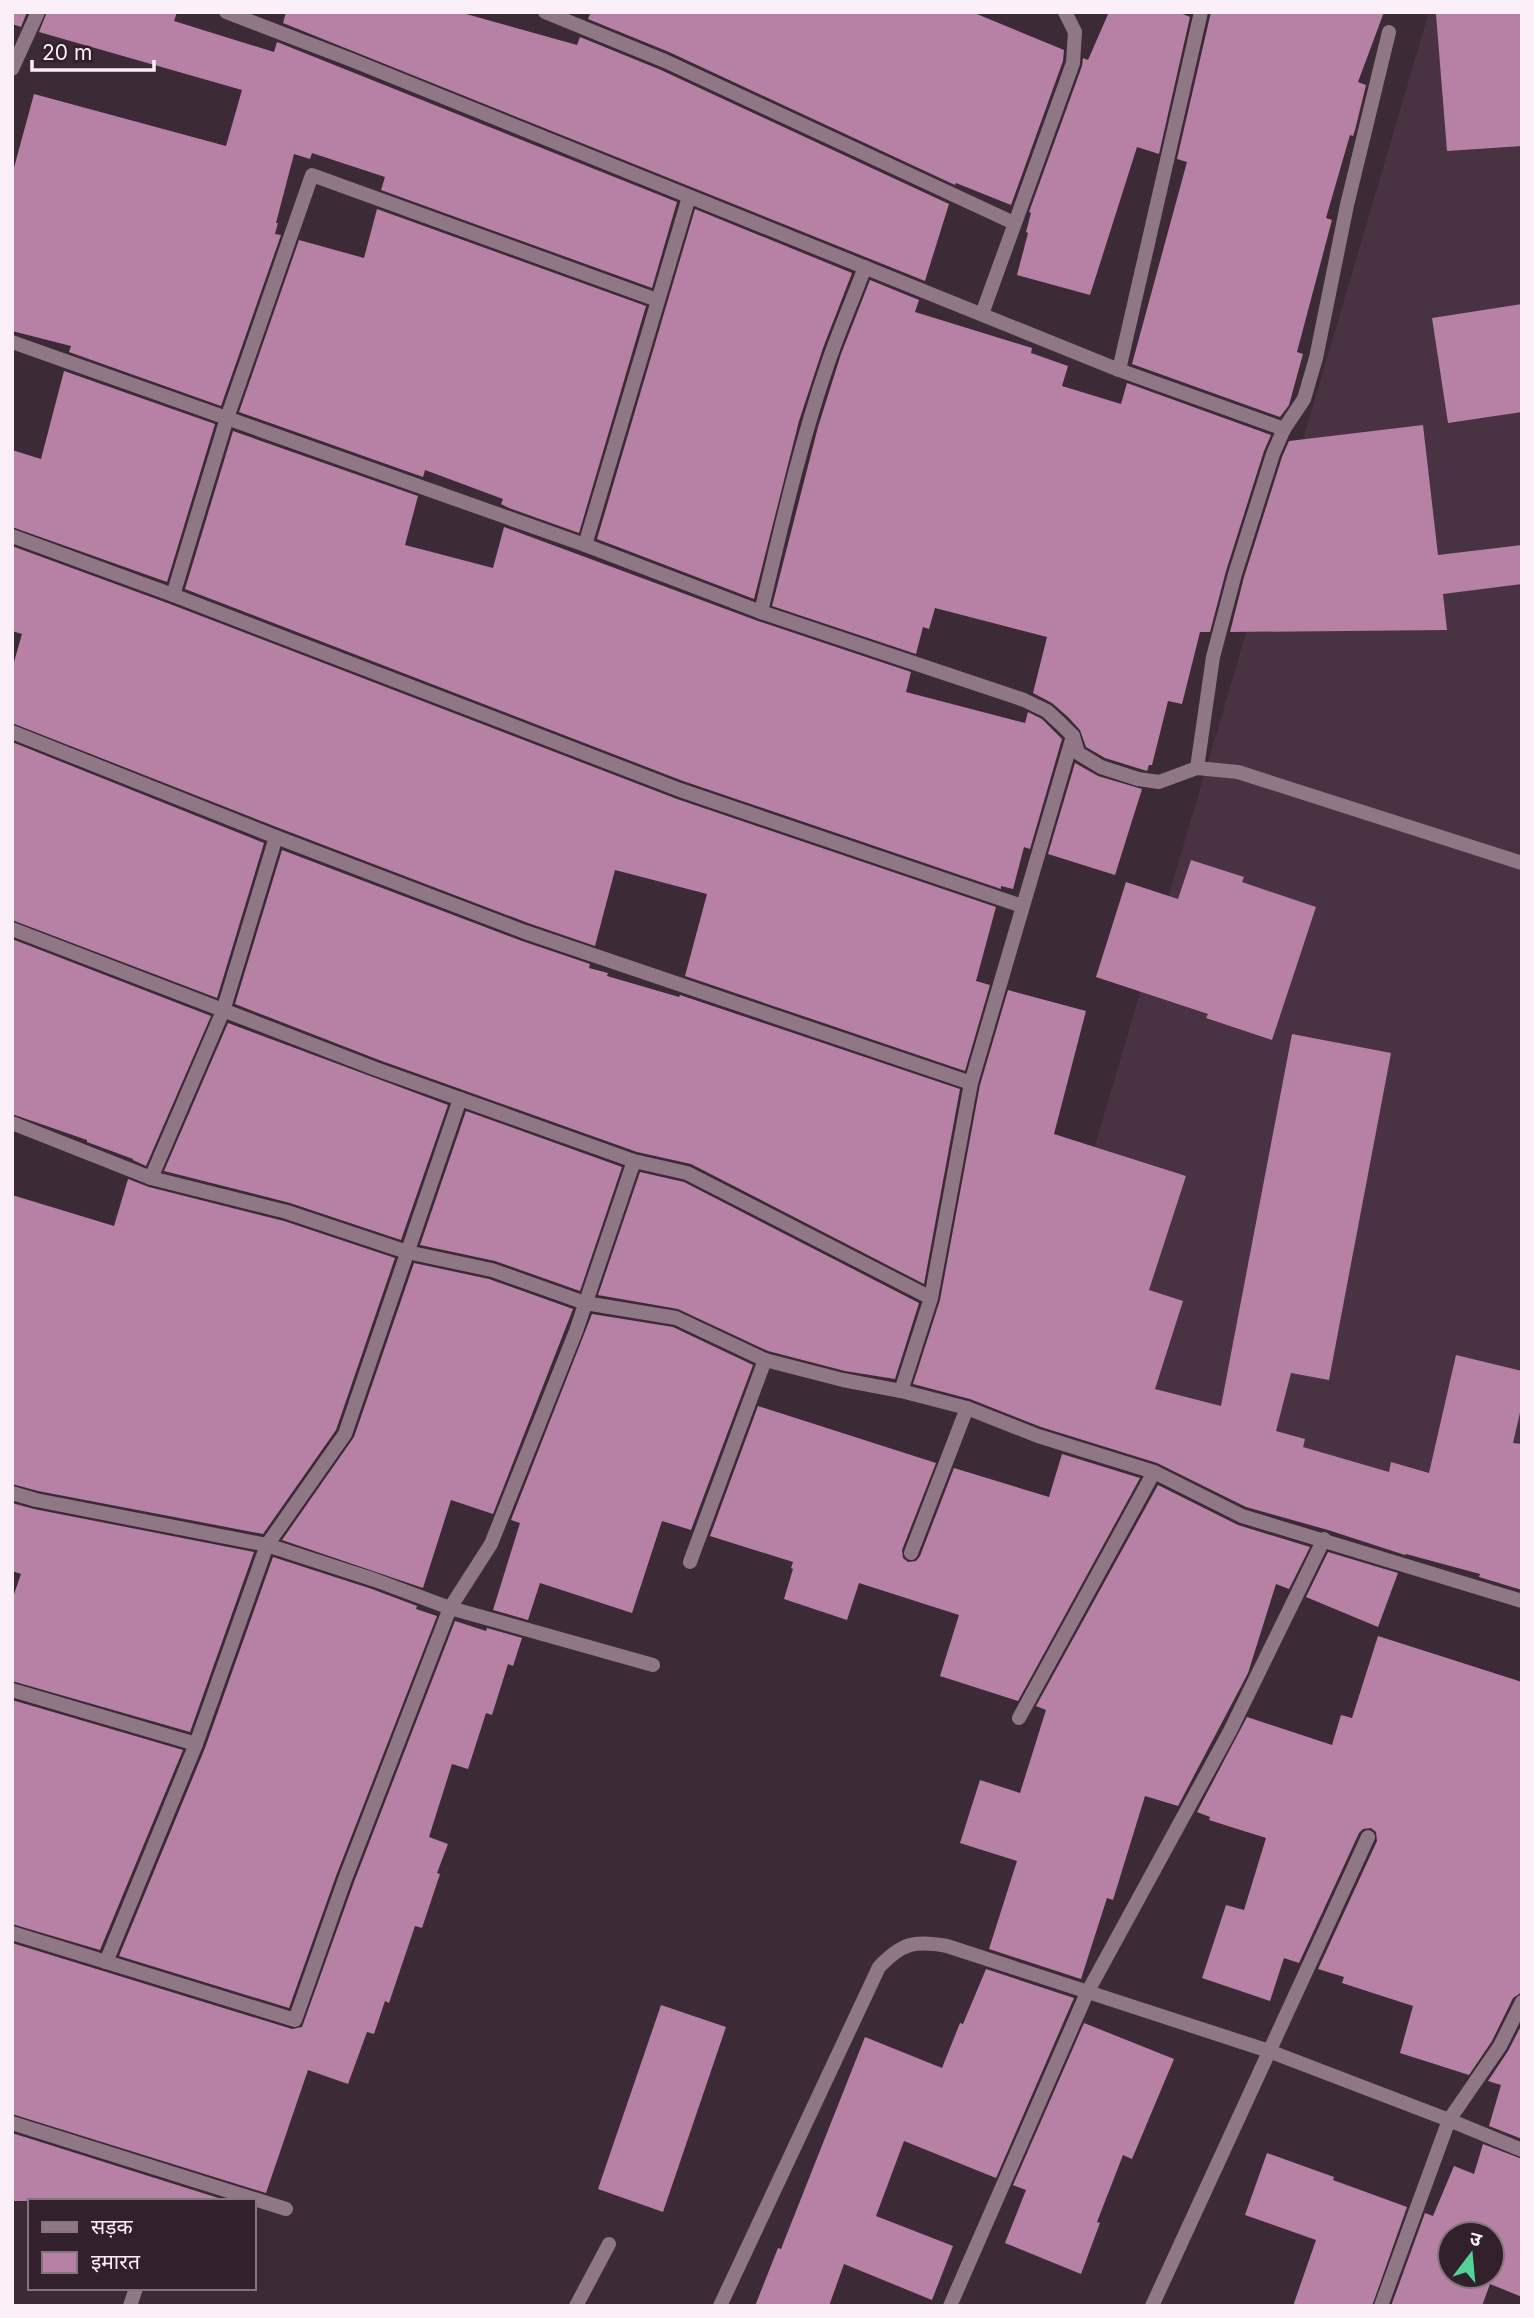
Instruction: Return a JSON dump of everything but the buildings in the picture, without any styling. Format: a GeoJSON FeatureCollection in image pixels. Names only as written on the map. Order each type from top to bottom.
{"type":"FeatureCollection","features":[{"type":"Feature","properties":{"kind":"street"},"geometry":{"type":"LineString","coordinates":[[12,69],[38,12]]}},
{"type":"Feature","properties":{"kind":"street"},"geometry":{"type":"LineString","coordinates":[[226,12],[349,59],[1119,370],[1284,429]]}},
{"type":"Feature","properties":{"kind":"street"},"geometry":{"type":"LineString","coordinates":[[545,12],[665,61],[1014,223]]}},
{"type":"Feature","properties":{"kind":"street"},"geometry":{"type":"LineString","coordinates":[[982,314],[1073,63],[1075,32],[1065,12]]}},
{"type":"Feature","properties":{"kind":"street"},"geometry":{"type":"LineString","coordinates":[[1119,370],[1201,12]]}},
{"type":"Feature","properties":{"kind":"street"},"geometry":{"type":"LineString","coordinates":[[1197,768],[1213,657],[1235,574],[1273,454],[1284,429],[1304,399],[1316,358],[1346,205],[1389,32]]}},
{"type":"Feature","properties":{"kind":"street"},"geometry":{"type":"LineString","coordinates":[[173,595],[227,418],[312,175],[657,300]]}},
{"type":"Feature","properties":{"kind":"street"},"geometry":{"type":"LineString","coordinates":[[585,545],[689,197]]}},
{"type":"Feature","properties":{"kind":"street"},"geometry":{"type":"LineString","coordinates":[[761,612],[810,420],[828,363],[865,267]]}},
{"type":"Feature","properties":{"kind":"street"},"geometry":{"type":"LineString","coordinates":[[12,342],[585,545],[761,612],[1024,701],[1047,711],[1073,736],[1078,753],[1089,762],[1138,779],[1159,782],[1197,768],[1238,772],[1522,863]]}},
{"type":"Feature","properties":{"kind":"street"},"geometry":{"type":"LineString","coordinates":[[12,536],[680,790],[1022,906]]}},
{"type":"Feature","properties":{"kind":"street"},"geometry":{"type":"LineString","coordinates":[[12,732],[525,932],[971,1083]]}},
{"type":"Feature","properties":{"kind":"street"},"geometry":{"type":"LineString","coordinates":[[901,1391],[931,1298],[971,1083],[1073,736]]}},
{"type":"Feature","properties":{"kind":"street"},"geometry":{"type":"LineString","coordinates":[[151,1178],[222,1011],[276,836]]}},
{"type":"Feature","properties":{"kind":"street"},"geometry":{"type":"LineString","coordinates":[[12,929],[222,1011],[460,1099],[634,1161],[687,1174],[931,1298]]}},
{"type":"Feature","properties":{"kind":"street"},"geometry":{"type":"LineString","coordinates":[[106,1962],[196,1744],[267,1545],[345,1434],[460,1099]]}},
{"type":"Feature","properties":{"kind":"street"},"geometry":{"type":"LineString","coordinates":[[12,1123],[151,1178],[287,1212],[407,1252],[492,1270],[585,1303],[676,1318],[765,1360],[967,1408],[1038,1436],[1153,1472],[1242,1516],[1522,1601]]}},
{"type":"Feature","properties":{"kind":"street"},"geometry":{"type":"LineString","coordinates":[[12,1933],[295,2020],[345,1879],[450,1608],[491,1544],[585,1303],[634,1161]]}},
{"type":"Feature","properties":{"kind":"street"},"geometry":{"type":"LineString","coordinates":[[690,1562],[765,1360]]}},
{"type":"Feature","properties":{"kind":"street"},"geometry":{"type":"LineString","coordinates":[[911,1553],[967,1408]]}},
{"type":"Feature","properties":{"kind":"street"},"geometry":{"type":"LineString","coordinates":[[1019,1718],[1153,1472]]}},
{"type":"Feature","properties":{"kind":"street"},"geometry":{"type":"LineString","coordinates":[[12,1493],[267,1545],[450,1608],[653,1665]]}},
{"type":"Feature","properties":{"kind":"street"},"geometry":{"type":"LineString","coordinates":[[950,2306],[1087,1993],[1230,1731],[1324,1539]]}},
{"type":"Feature","properties":{"kind":"street"},"geometry":{"type":"LineString","coordinates":[[12,1690],[196,1744]]}},
{"type":"Feature","properties":{"kind":"street"},"geometry":{"type":"LineString","coordinates":[[1152,2306],[1368,1837]]}},
{"type":"Feature","properties":{"kind":"street"},"geometry":{"type":"LineString","coordinates":[[720,2306],[879,1967],[892,1954],[917,1942],[947,1946],[1269,2051],[1522,2150]]}},
{"type":"Feature","properties":{"kind":"street"},"geometry":{"type":"LineString","coordinates":[[1381,2306],[1449,2120],[1500,2046],[1522,2002]]}},
{"type":"Feature","properties":{"kind":"street"},"geometry":{"type":"LineString","coordinates":[[12,2123],[254,2199]]}},
{"type":"Feature","properties":{"kind":"street"},"geometry":{"type":"LineString","coordinates":[[256,2200],[286,2209]]}},
{"type":"Feature","properties":{"kind":"street"},"geometry":{"type":"LineString","coordinates":[[576,2306],[609,2244]]}},
{"type":"Feature","properties":{"kind":"shaded area"},"geometry":{"type":"Polygon","coordinates":[[[1429,12],[1522,12],[1522,1519],[1028,1373],[1429,12]]]}}]}
